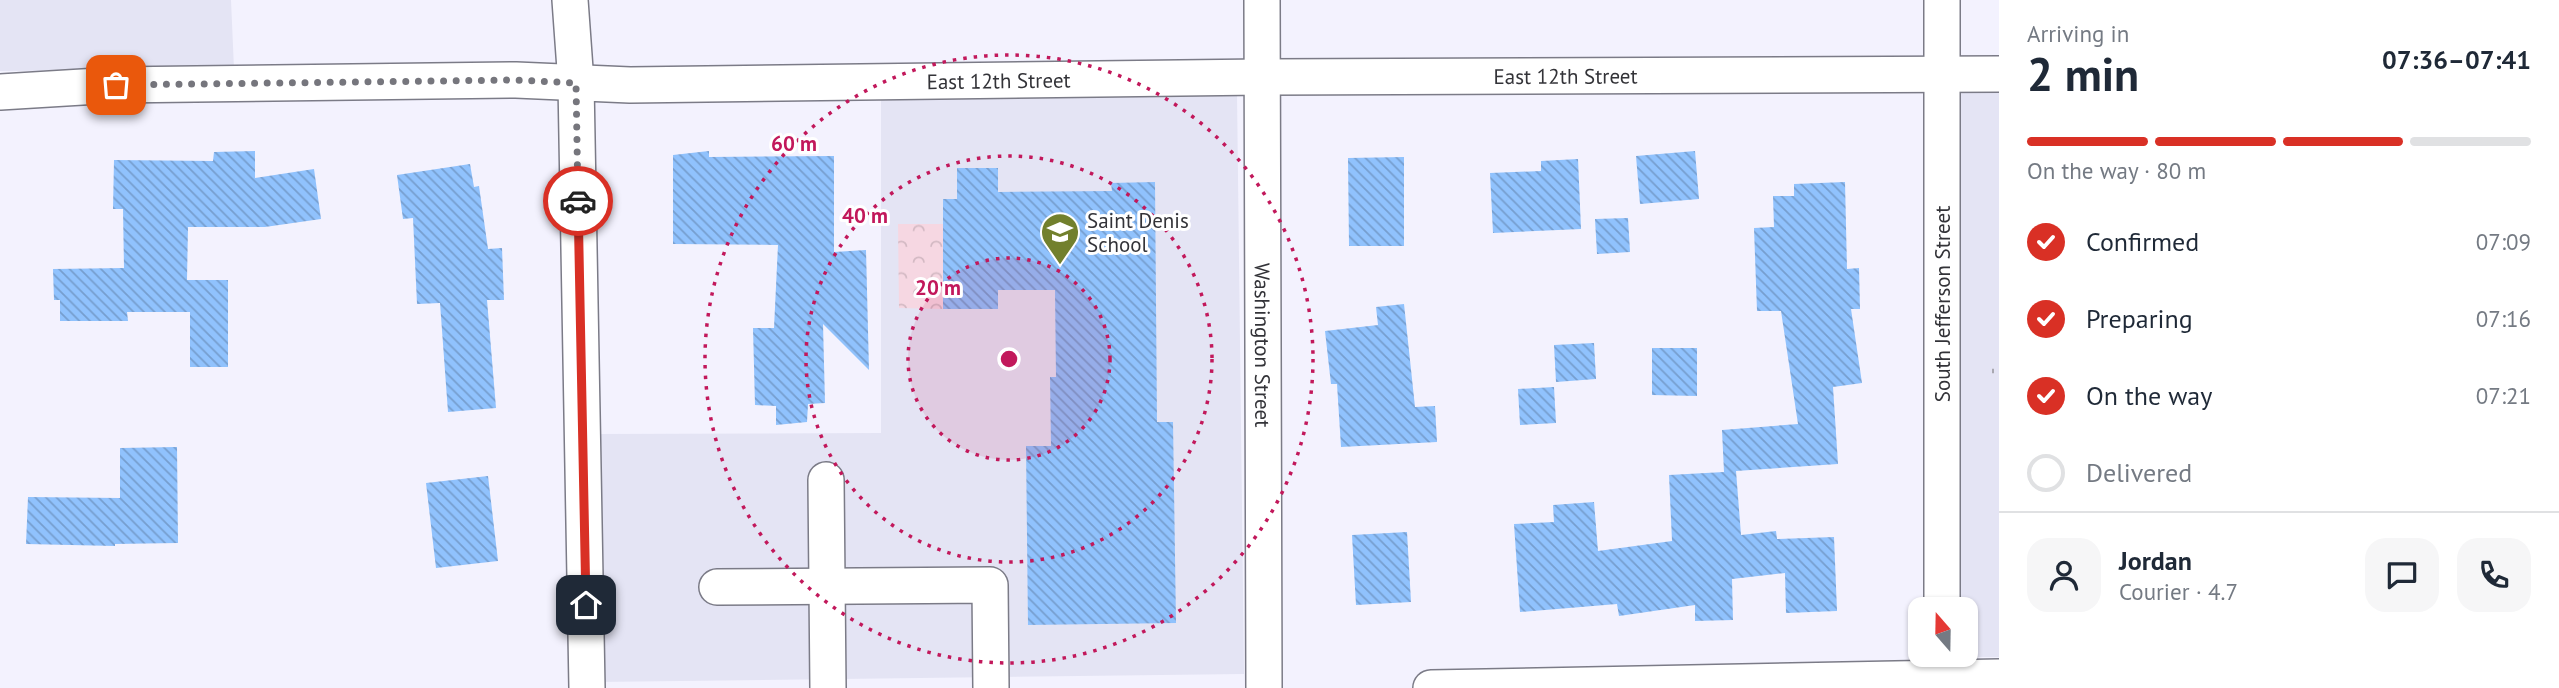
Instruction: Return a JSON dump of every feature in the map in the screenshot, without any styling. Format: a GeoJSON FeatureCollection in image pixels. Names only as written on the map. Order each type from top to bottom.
{"type":"FeatureCollection","features":[{"type":"Feature","properties":{"kind":"street"},"geometry":{"type":"LineString","coordinates":[[570,0],[576,83],[587,688]]}},
{"type":"Feature","properties":{"kind":"street","name":"Washington Street"},"geometry":{"type":"LineString","coordinates":[[1262,0],[1264,688]]}},
{"type":"Feature","properties":{"kind":"street","name":"South Jefferson Street"},"geometry":{"type":"LineString","coordinates":[[1942,0],[1942,597]]}},
{"type":"Feature","properties":{"kind":"street","name":"East 12th Street"},"geometry":{"type":"LineString","coordinates":[[0,92],[116,85],[516,80],[630,85],[1262,77],[1999,74]]}},
{"type":"Feature","properties":{"kind":"street"},"geometry":{"type":"LineString","coordinates":[[826,480],[828,688]]}},
{"type":"Feature","properties":{"kind":"street"},"geometry":{"type":"LineString","coordinates":[[717,587],[990,585],[990,688]]}},
{"type":"Feature","properties":{"kind":"street"},"geometry":{"type":"LineString","coordinates":[[1432,688],[1942,673],[1999,677]]}},
{"type":"Feature","properties":{"kind":"path"},"geometry":{"type":"LineString","coordinates":[[1992,372],[1999,371]]}},
{"type":"Feature","properties":{"kind":"shaded area"},"geometry":{"type":"Polygon","coordinates":[[[0,0],[231,0],[234,69],[0,71],[0,0]]]}},
{"type":"Feature","properties":{"kind":"shaded area"},"geometry":{"type":"Polygon","coordinates":[[[1961,90],[1999,90],[1999,657],[1978,657],[1978,597],[1958,597],[1961,90]]]}},
{"type":"Feature","properties":{"kind":"shaded area","name":"Saint Denis School"},"geometry":{"type":"Polygon","coordinates":[[[1237,94],[1244,674],[597,682],[596,434],[881,433],[881,99],[1237,94]]]}},
{"type":"Feature","properties":{"kind":"green space"},"geometry":{"type":"Polygon","coordinates":[[[898,224],[943,224],[943,309],[899,308],[898,224]]]}},
{"type":"Feature","properties":{"kind":"building"},"geometry":{"type":"Polygon","coordinates":[[[255,151],[255,178],[314,169],[321,219],[265,227],[188,227],[187,280],[228,280],[228,367],[190,367],[190,312],[127,312],[128,321],[60,321],[60,300],[54,300],[53,269],[124,268],[123,209],[113,209],[114,160],[213,161],[214,152],[255,151]]]}},
{"type":"Feature","properties":{"kind":"building"},"geometry":{"type":"Polygon","coordinates":[[[709,151],[709,157],[834,156],[834,252],[866,250],[869,370],[823,324],[825,403],[808,404],[807,422],[776,425],[776,406],[755,405],[753,328],[774,328],[778,245],[673,244],[673,155],[709,151]]]}},
{"type":"Feature","properties":{"kind":"building"},"geometry":{"type":"Polygon","coordinates":[[[1695,151],[1699,199],[1640,204],[1636,156],[1695,151]]]}},
{"type":"Feature","properties":{"kind":"building"},"geometry":{"type":"Polygon","coordinates":[[[1404,157],[1404,246],[1349,246],[1348,158],[1404,157]]]}},
{"type":"Feature","properties":{"kind":"building"},"geometry":{"type":"Polygon","coordinates":[[[1578,159],[1581,229],[1493,233],[1490,173],[1541,171],[1541,161],[1578,159]]]}},
{"type":"Feature","properties":{"kind":"building"},"geometry":{"type":"Polygon","coordinates":[[[470,164],[474,187],[479,186],[488,249],[502,248],[504,300],[487,300],[496,408],[448,412],[440,303],[417,304],[413,218],[403,219],[397,175],[470,164]]]}},
{"type":"Feature","properties":{"kind":"building"},"geometry":{"type":"Polygon","coordinates":[[[957,168],[998,168],[998,192],[1112,191],[1111,183],[1155,182],[1157,422],[1173,422],[1176,623],[1028,625],[1026,446],[1051,446],[1050,377],[1056,377],[1055,290],[998,290],[998,309],[943,309],[943,199],[957,199],[957,168]]]}},
{"type":"Feature","properties":{"kind":"building"},"geometry":{"type":"Polygon","coordinates":[[[1845,182],[1847,269],[1859,268],[1860,309],[1851,309],[1862,383],[1833,387],[1838,464],[1736,471],[1741,535],[1776,531],[1777,539],[1834,537],[1837,611],[1786,613],[1785,573],[1732,579],[1733,620],[1695,621],[1695,605],[1619,616],[1617,604],[1520,612],[1514,524],[1554,522],[1553,505],[1594,502],[1598,551],[1672,541],[1669,475],[1724,472],[1722,430],[1798,424],[1781,311],[1757,311],[1754,228],[1774,227],[1773,196],[1794,196],[1794,184],[1845,182]]]}},
{"type":"Feature","properties":{"kind":"building"},"geometry":{"type":"Polygon","coordinates":[[[1628,218],[1630,252],[1597,254],[1595,219],[1628,218]]]}},
{"type":"Feature","properties":{"kind":"building"},"geometry":{"type":"Polygon","coordinates":[[[1404,304],[1415,407],[1435,406],[1437,442],[1341,447],[1337,384],[1331,384],[1325,331],[1378,325],[1376,307],[1404,304]]]}},
{"type":"Feature","properties":{"kind":"building"},"geometry":{"type":"Polygon","coordinates":[[[1594,343],[1596,379],[1556,382],[1554,345],[1594,343]]]}},
{"type":"Feature","properties":{"kind":"building"},"geometry":{"type":"Polygon","coordinates":[[[1652,348],[1697,348],[1697,396],[1652,395],[1652,348]]]}},
{"type":"Feature","properties":{"kind":"building"},"geometry":{"type":"Polygon","coordinates":[[[1554,387],[1556,423],[1520,425],[1518,389],[1554,387]]]}},
{"type":"Feature","properties":{"kind":"building"},"geometry":{"type":"Polygon","coordinates":[[[177,447],[178,543],[115,546],[26,544],[28,497],[120,498],[120,448],[177,447]]]}},
{"type":"Feature","properties":{"kind":"building"},"geometry":{"type":"Polygon","coordinates":[[[488,476],[498,561],[436,568],[426,483],[488,476]]]}},
{"type":"Feature","properties":{"kind":"building"},"geometry":{"type":"Polygon","coordinates":[[[1407,532],[1411,602],[1356,605],[1352,535],[1407,532]]]}},
{"type":"Feature","properties":{"kind":"way so far"},"geometry":{"type":"LineString","coordinates":[[116,85],[516,80],[576,83],[578,201]]}},
{"type":"Feature","properties":{"kind":"place","name":"Saint Denis School"},"geometry":{"type":"Point","coordinates":[1060,266]}},
{"type":"Feature","properties":{"kind":"route"},"geometry":{"type":"LineString","coordinates":[[578,201],[586,605]]}}]}
